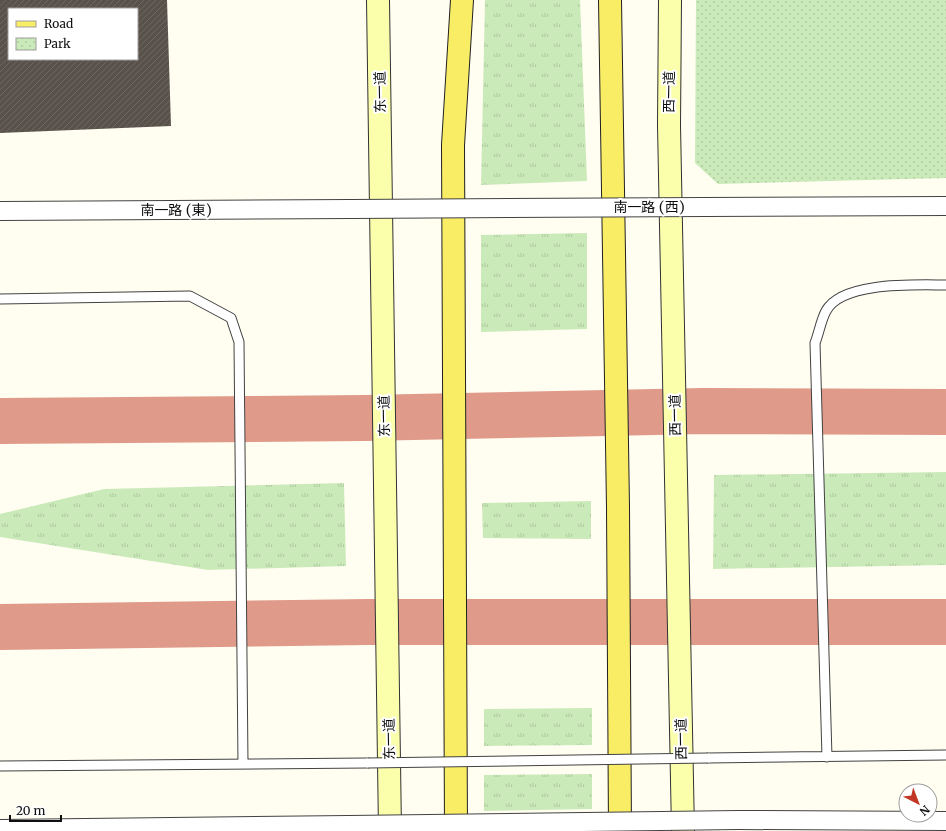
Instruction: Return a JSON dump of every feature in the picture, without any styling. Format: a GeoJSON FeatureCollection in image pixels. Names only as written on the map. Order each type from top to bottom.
{"type":"FeatureCollection","features":[{"type":"Feature","properties":{"kind":"main road"},"geometry":{"type":"LineString","coordinates":[[456,831],[453,145],[462,0]]}},
{"type":"Feature","properties":{"kind":"main road"},"geometry":{"type":"LineString","coordinates":[[610,0],[618,515],[620,831]]}},
{"type":"Feature","properties":{"kind":"street","name":"东一道"},"geometry":{"type":"LineString","coordinates":[[378,0],[390,831]]}},
{"type":"Feature","properties":{"kind":"street","name":"西一道"},"geometry":{"type":"LineString","coordinates":[[670,0],[669,125],[683,831]]}},
{"type":"Feature","properties":{"kind":"street","name":"南一路 (西)"},"geometry":{"type":"LineString","coordinates":[[351,209],[946,206]]}},
{"type":"Feature","properties":{"kind":"street","name":"南一路 (東)"},"geometry":{"type":"LineString","coordinates":[[0,211],[351,209]]}},
{"type":"Feature","properties":{"kind":"street"},"geometry":{"type":"LineString","coordinates":[[442,831],[448,814],[455,775]]}},
{"type":"Feature","properties":{"kind":"street"},"geometry":{"type":"LineString","coordinates":[[620,798],[626,831]]}},
{"type":"Feature","properties":{"kind":"street"},"geometry":{"type":"LineString","coordinates":[[0,830],[738,820],[946,822]]}},
{"type":"Feature","properties":{"kind":"lane"},"geometry":{"type":"LineString","coordinates":[[827,757],[816,343],[826,310],[837,300],[854,292],[885,285],[946,285]]}},
{"type":"Feature","properties":{"kind":"lane"},"geometry":{"type":"LineString","coordinates":[[0,299],[190,296],[231,318],[239,342],[243,764]]}},
{"type":"Feature","properties":{"kind":"lane"},"geometry":{"type":"LineString","coordinates":[[0,766],[368,763],[946,755]]}},
{"type":"Feature","properties":{"kind":"green space"},"geometry":{"type":"Polygon","coordinates":[[[485,0],[580,0],[587,181],[481,185],[485,0]]]}},
{"type":"Feature","properties":{"kind":"green space"},"geometry":{"type":"Polygon","coordinates":[[[696,0],[946,0],[946,178],[718,184],[695,163],[696,0]]]}},
{"type":"Feature","properties":{"kind":"green space"},"geometry":{"type":"Polygon","coordinates":[[[587,233],[587,329],[481,332],[481,235],[587,233]]]}},
{"type":"Feature","properties":{"kind":"green space"},"geometry":{"type":"Polygon","coordinates":[[[946,472],[946,565],[713,569],[714,475],[946,472]]]}},
{"type":"Feature","properties":{"kind":"green space"},"geometry":{"type":"Polygon","coordinates":[[[344,483],[346,566],[208,570],[0,537],[0,514],[104,489],[344,483]]]}},
{"type":"Feature","properties":{"kind":"green space"},"geometry":{"type":"Polygon","coordinates":[[[591,501],[591,539],[483,538],[482,503],[591,501]]]}},
{"type":"Feature","properties":{"kind":"green space"},"geometry":{"type":"Polygon","coordinates":[[[592,708],[592,745],[484,746],[484,709],[592,708]]]}},
{"type":"Feature","properties":{"kind":"green space"},"geometry":{"type":"Polygon","coordinates":[[[592,774],[592,809],[484,811],[484,775],[592,774]]]}},
{"type":"Feature","properties":{"kind":"building"},"geometry":{"type":"Polygon","coordinates":[[[0,0],[167,0],[171,126],[0,133],[0,0]]]}},
{"type":"Feature","properties":{"kind":"taxiway"},"geometry":{"type":"LineString","coordinates":[[0,421],[365,418],[703,411],[946,412]]}},
{"type":"Feature","properties":{"kind":"taxiway"},"geometry":{"type":"LineString","coordinates":[[0,627],[368,622],[946,622]]}}]}
